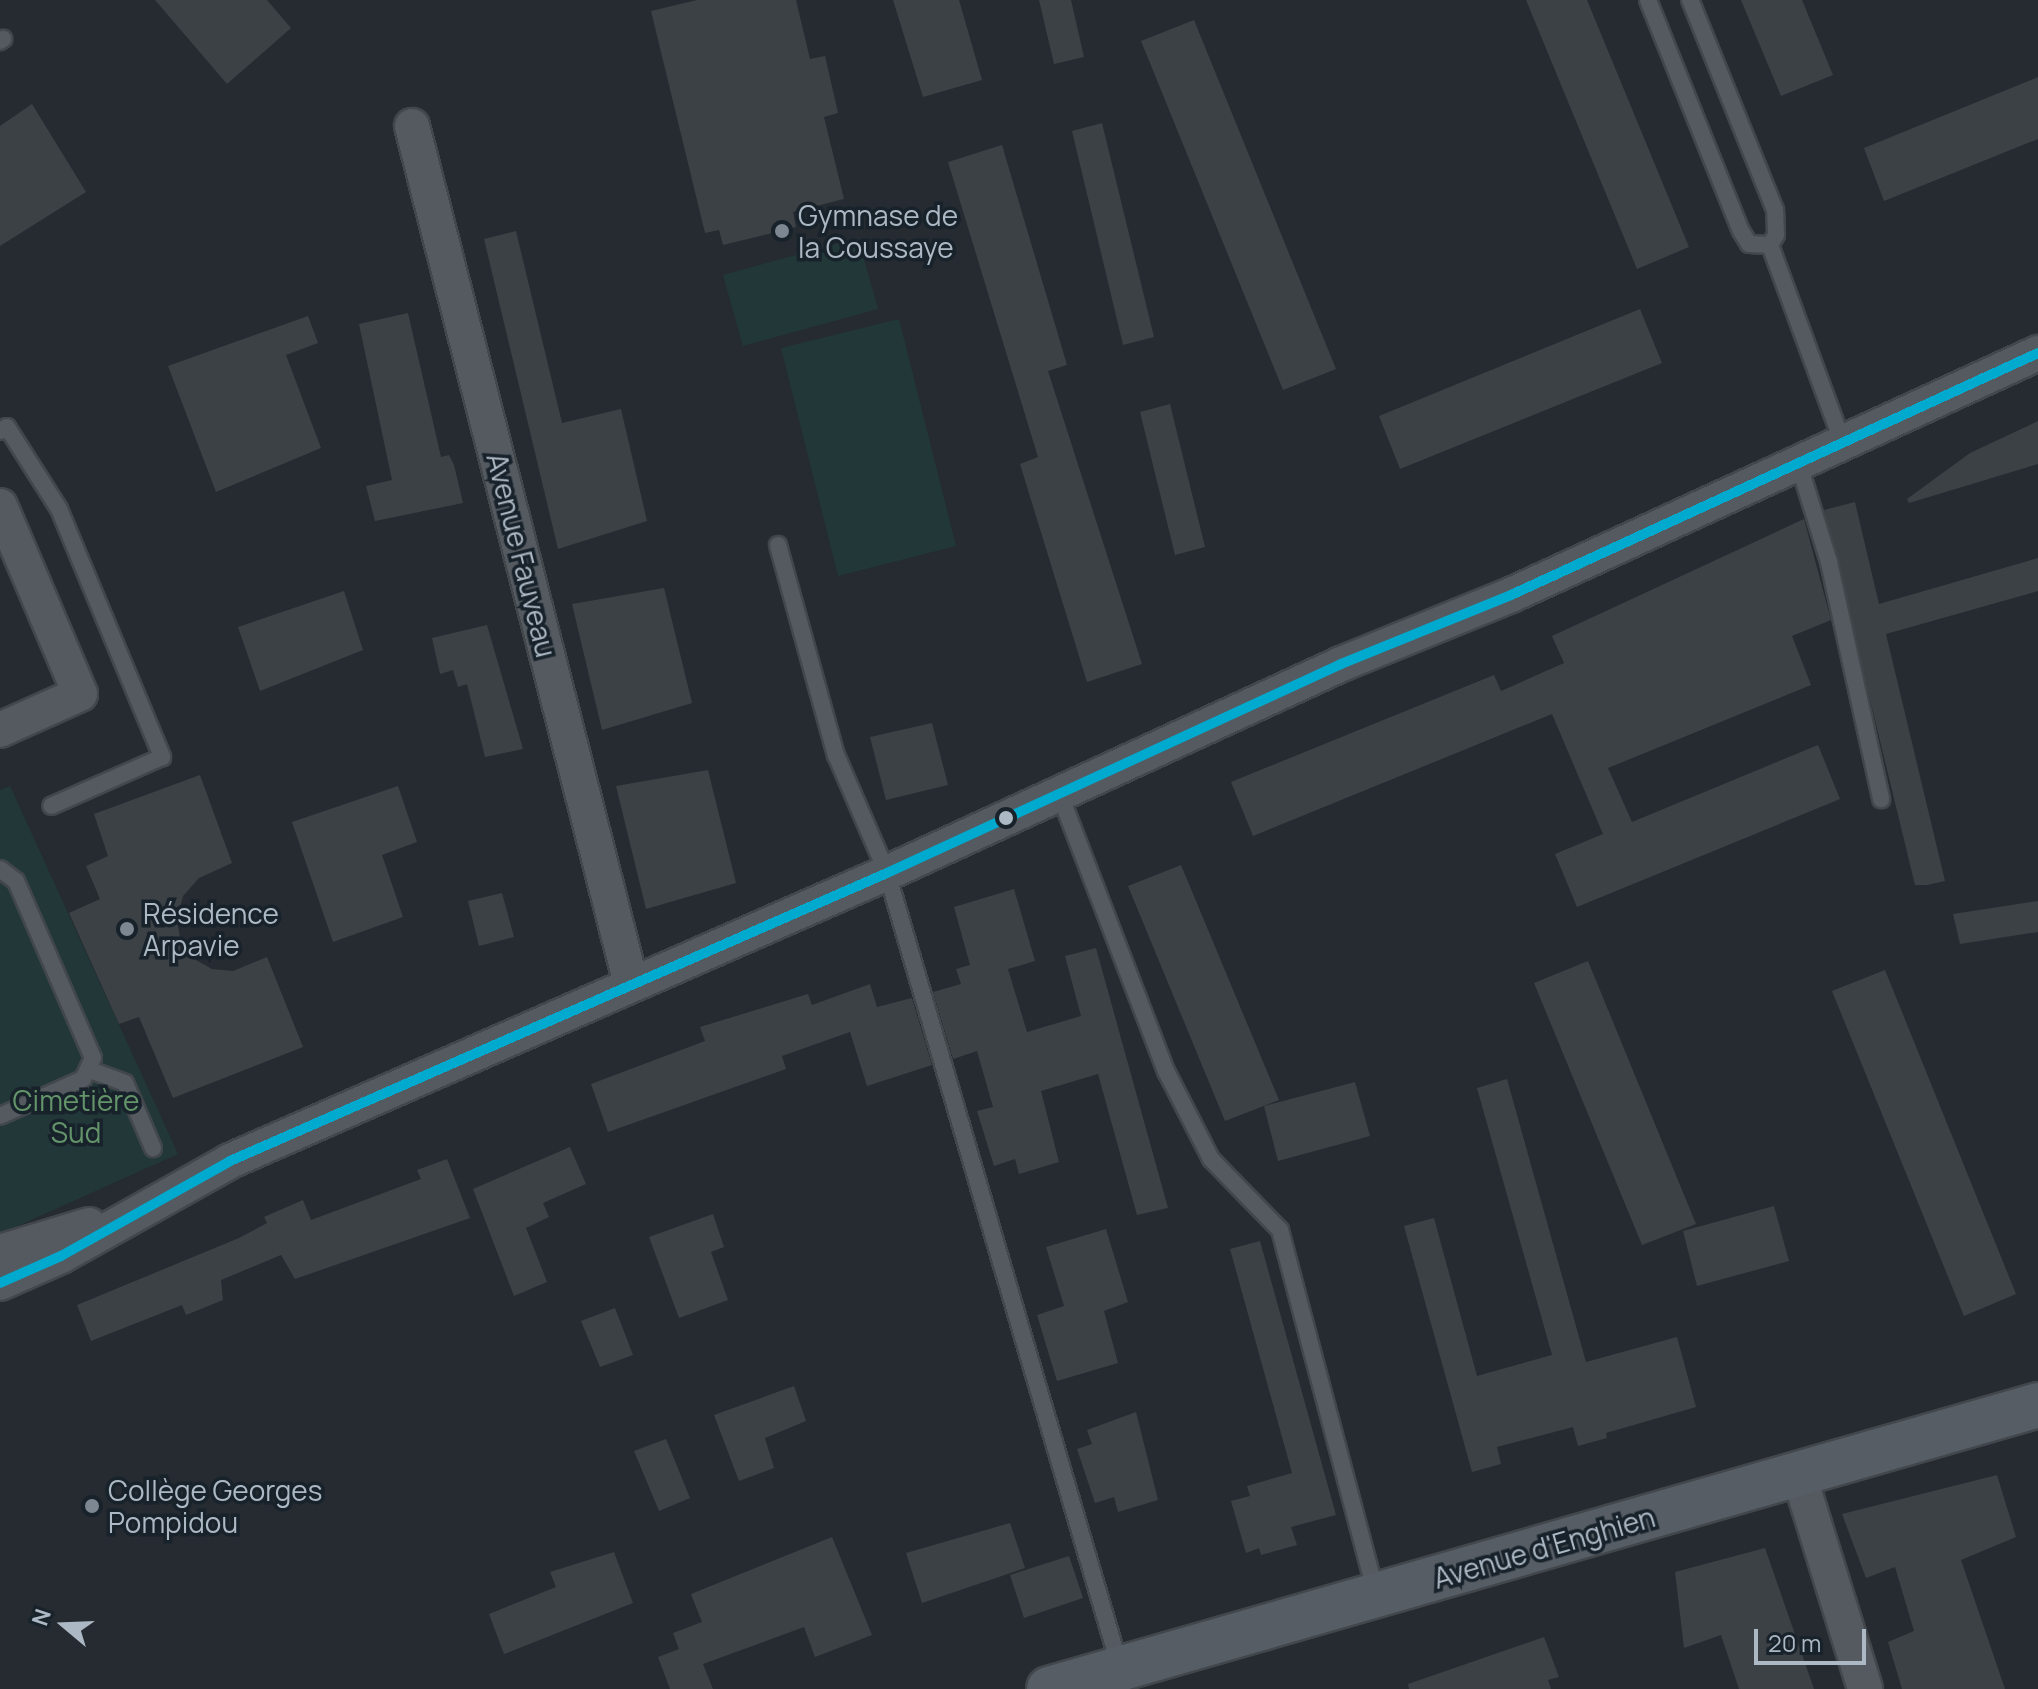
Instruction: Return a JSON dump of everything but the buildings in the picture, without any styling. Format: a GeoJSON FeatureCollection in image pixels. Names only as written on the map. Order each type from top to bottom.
{"type":"FeatureCollection","features":[{"type":"Feature","properties":{"kind":"main road","name":"Avenue d'Enghien"},"geometry":{"type":"LineString","coordinates":[[1049,1689],[2038,1405]]}},
{"type":"Feature","properties":{"kind":"street","name":"Avenue Fauveau"},"geometry":{"type":"LineString","coordinates":[[412,126],[631,983]]}},
{"type":"Feature","properties":{"kind":"street"},"geometry":{"type":"LineString","coordinates":[[0,1283],[143,1212],[230,1161],[887,873],[1341,664],[1511,595],[2038,353]]}},
{"type":"Feature","properties":{"kind":"street"},"geometry":{"type":"LineString","coordinates":[[0,506],[80,694],[0,730]]}},
{"type":"Feature","properties":{"kind":"street"},"geometry":{"type":"LineString","coordinates":[[0,1252],[143,1212]]}},
{"type":"Feature","properties":{"kind":"street"},"geometry":{"type":"LineString","coordinates":[[1798,1472],[1865,1689]]}},
{"type":"Feature","properties":{"kind":"lane"},"geometry":{"type":"LineString","coordinates":[[1648,0],[1741,231],[1749,244],[1770,245]]}},
{"type":"Feature","properties":{"kind":"lane"},"geometry":{"type":"LineString","coordinates":[[1690,0],[1775,210],[1776,235],[1770,245]]}},
{"type":"Feature","properties":{"kind":"lane"},"geometry":{"type":"LineString","coordinates":[[1770,245],[1843,443]]}},
{"type":"Feature","properties":{"kind":"lane"},"geometry":{"type":"LineString","coordinates":[[0,431],[7,427],[59,509],[162,757],[51,806]]}},
{"type":"Feature","properties":{"kind":"lane"},"geometry":{"type":"LineString","coordinates":[[1799,465],[1829,562],[1881,799]]}},
{"type":"Feature","properties":{"kind":"lane"},"geometry":{"type":"LineString","coordinates":[[778,545],[836,755],[887,873],[1120,1668]]}},
{"type":"Feature","properties":{"kind":"lane"},"geometry":{"type":"LineString","coordinates":[[1060,795],[1166,1071],[1211,1159],[1280,1230],[1376,1595]]}},
{"type":"Feature","properties":{"kind":"lane"},"geometry":{"type":"LineString","coordinates":[[0,869],[12,874],[93,1052],[90,1070],[83,1079],[0,1116]]}},
{"type":"Feature","properties":{"kind":"lane"},"geometry":{"type":"LineString","coordinates":[[90,1070],[125,1083],[153,1148]]}},
{"type":"Feature","properties":{"kind":"green space"},"geometry":{"type":"Polygon","coordinates":[[[858,238],[878,309],[743,346],[723,275],[858,238]]]}},
{"type":"Feature","properties":{"kind":"green space"},"geometry":{"type":"Polygon","coordinates":[[[899,319],[956,546],[838,576],[781,348],[899,319]]]}},
{"type":"Feature","properties":{"kind":"green space","name":"Cimetière Sud"},"geometry":{"type":"Polygon","coordinates":[[[10,786],[178,1154],[0,1234],[0,790],[10,786]]]}},
{"type":"Feature","properties":{"kind":"transit line"},"geometry":{"type":"LineString","coordinates":[[0,1283],[61,1256],[230,1161],[887,873],[1341,664],[1511,595],[2038,353]]}},
{"type":"Feature","properties":{"kind":"place","name":"Gymnase de la Coussaye"},"geometry":{"type":"Point","coordinates":[782,231]}},
{"type":"Feature","properties":{"kind":"place","name":"Résidence Arpavie"},"geometry":{"type":"Point","coordinates":[127,929]}},
{"type":"Feature","properties":{"kind":"place","name":"Collège Georges Pompidou"},"geometry":{"type":"Point","coordinates":[92,1506]}}]}
